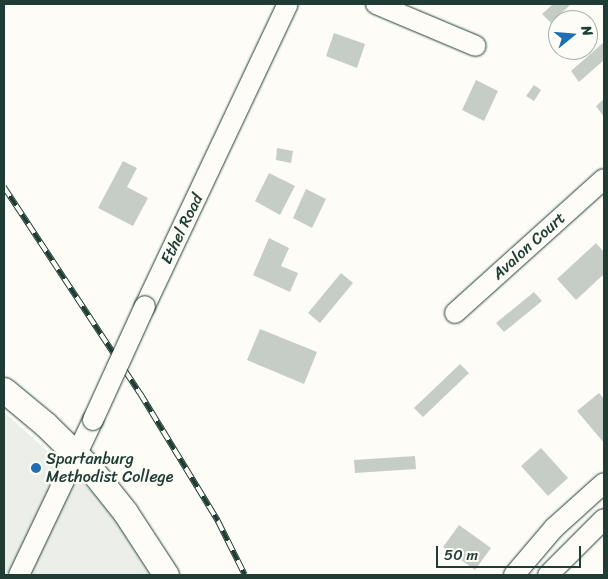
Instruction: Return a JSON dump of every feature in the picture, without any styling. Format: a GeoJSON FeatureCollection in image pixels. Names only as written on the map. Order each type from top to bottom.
{"type":"FeatureCollection","features":[{"type":"Feature","properties":{"kind":"street","name":"Ethel Road"},"geometry":{"type":"LineString","coordinates":[[19,575],[78,456],[145,306],[288,4]]}},
{"type":"Feature","properties":{"kind":"street"},"geometry":{"type":"LineString","coordinates":[[376,4],[476,46]]}},
{"type":"Feature","properties":{"kind":"street","name":"Avalon Court"},"geometry":{"type":"LineString","coordinates":[[454,313],[604,179]]}},
{"type":"Feature","properties":{"kind":"street"},"geometry":{"type":"LineString","coordinates":[[4,390],[78,456],[125,512],[166,575]]}},
{"type":"Feature","properties":{"kind":"street"},"geometry":{"type":"LineString","coordinates":[[514,575],[554,528],[604,483]]}},
{"type":"Feature","properties":{"kind":"street"},"geometry":{"type":"LineString","coordinates":[[548,575],[604,519]]}},
{"type":"Feature","properties":{"kind":"shaded area","name":"Spartanburg Methodist College"},"geometry":{"type":"Polygon","coordinates":[[[4,412],[105,503],[150,575],[4,575],[4,412]]]}},
{"type":"Feature","properties":{"kind":"building"},"geometry":{"type":"Polygon","coordinates":[[[553,4],[571,4],[565,10],[548,10],[548,20],[542,14],[553,4]]]}},
{"type":"Feature","properties":{"kind":"building"},"geometry":{"type":"Polygon","coordinates":[[[334,33],[365,44],[357,68],[326,56],[334,33]]]}},
{"type":"Feature","properties":{"kind":"building"},"geometry":{"type":"Polygon","coordinates":[[[604,42],[604,60],[579,82],[571,71],[584,60],[598,60],[598,47],[604,42]]]}},
{"type":"Feature","properties":{"kind":"building"},"geometry":{"type":"Polygon","coordinates":[[[476,80],[498,91],[484,121],[462,110],[476,80]]]}},
{"type":"Feature","properties":{"kind":"building"},"geometry":{"type":"Polygon","coordinates":[[[534,85],[541,90],[534,101],[526,96],[534,85]]]}},
{"type":"Feature","properties":{"kind":"building"},"geometry":{"type":"Polygon","coordinates":[[[604,99],[604,117],[596,106],[604,99]]]}},
{"type":"Feature","properties":{"kind":"building"},"geometry":{"type":"Polygon","coordinates":[[[277,148],[293,151],[291,163],[276,160],[277,148]]]}},
{"type":"Feature","properties":{"kind":"building"},"geometry":{"type":"Polygon","coordinates":[[[123,161],[137,168],[127,187],[148,198],[133,226],[98,208],[123,161]]]}},
{"type":"Feature","properties":{"kind":"building"},"geometry":{"type":"Polygon","coordinates":[[[269,173],[295,186],[280,215],[255,201],[269,173]]]}},
{"type":"Feature","properties":{"kind":"building"},"geometry":{"type":"Polygon","coordinates":[[[306,189],[326,199],[312,228],[293,218],[306,189]]]}},
{"type":"Feature","properties":{"kind":"building"},"geometry":{"type":"Polygon","coordinates":[[[269,238],[289,248],[281,266],[298,273],[290,292],[253,275],[269,238]]]}},
{"type":"Feature","properties":{"kind":"building"},"geometry":{"type":"Polygon","coordinates":[[[596,243],[604,252],[604,274],[576,300],[557,279],[596,243]]]}},
{"type":"Feature","properties":{"kind":"building"},"geometry":{"type":"Polygon","coordinates":[[[341,273],[353,283],[320,323],[308,313],[341,273]]]}},
{"type":"Feature","properties":{"kind":"building"},"geometry":{"type":"Polygon","coordinates":[[[534,292],[542,301],[504,332],[496,323],[534,292]]]}},
{"type":"Feature","properties":{"kind":"building"},"geometry":{"type":"Polygon","coordinates":[[[260,329],[317,352],[304,384],[247,360],[260,329]]]}},
{"type":"Feature","properties":{"kind":"building"},"geometry":{"type":"Polygon","coordinates":[[[460,364],[469,373],[423,417],[414,408],[460,364]]]}},
{"type":"Feature","properties":{"kind":"building"},"geometry":{"type":"Polygon","coordinates":[[[599,393],[604,399],[604,443],[577,411],[599,393]]]}},
{"type":"Feature","properties":{"kind":"building"},"geometry":{"type":"Polygon","coordinates":[[[541,448],[568,478],[548,496],[521,466],[541,448]]]}},
{"type":"Feature","properties":{"kind":"building"},"geometry":{"type":"Polygon","coordinates":[[[415,456],[416,469],[355,473],[354,460],[415,456]]]}},
{"type":"Feature","properties":{"kind":"building"},"geometry":{"type":"Polygon","coordinates":[[[459,525],[491,548],[475,570],[443,547],[459,525]]]}},
{"type":"Feature","properties":{"kind":"railway"},"geometry":{"type":"LineString","coordinates":[[4,187],[140,393],[218,521],[245,575]]}},
{"type":"Feature","properties":{"kind":"place","name":"Spartanburg Methodist College"},"geometry":{"type":"Point","coordinates":[36,468]}}]}
